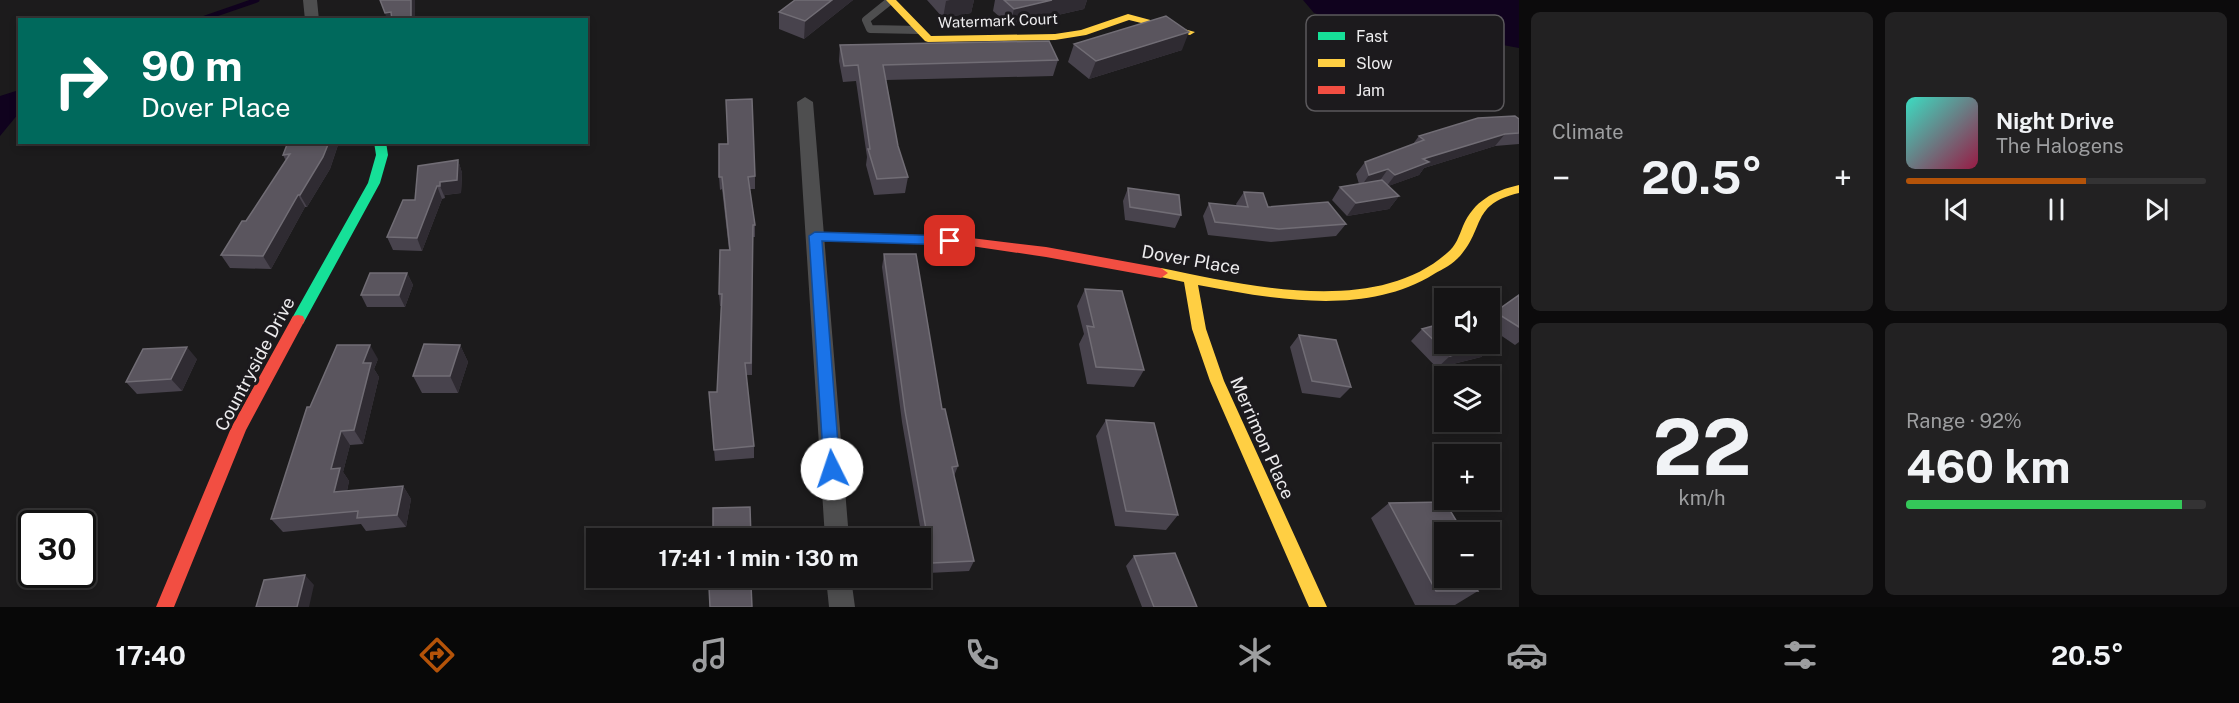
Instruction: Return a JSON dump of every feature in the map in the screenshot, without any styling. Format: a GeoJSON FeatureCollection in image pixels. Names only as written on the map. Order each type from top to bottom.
{"type":"FeatureCollection","features":[{"type":"Feature","properties":{"kind":"street"},"geometry":{"type":"LineString","coordinates":[[310,0],[312,18]]}},
{"type":"Feature","properties":{"kind":"street","name":"Watermark Court"},"geometry":{"type":"LineString","coordinates":[[891,0],[928,39],[1055,38],[1083,33],[1128,17],[1190,32]]}},
{"type":"Feature","properties":{"kind":"street"},"geometry":{"type":"LineString","coordinates":[[805,102],[836,528]]}},
{"type":"Feature","properties":{"kind":"street","name":"Countryside Drive"},"geometry":{"type":"LineString","coordinates":[[165,607],[239,428],[374,183],[382,155],[380,144]]}},
{"type":"Feature","properties":{"kind":"street","name":"Dover Place"},"geometry":{"type":"LineString","coordinates":[[815,236],[971,242],[1046,252],[1262,292],[1300,296],[1346,295],[1394,288],[1426,275],[1451,258],[1467,237],[1474,214],[1485,203],[1507,191],[1519,189]]}},
{"type":"Feature","properties":{"kind":"street","name":"Merrimon Place"},"geometry":{"type":"LineString","coordinates":[[1190,278],[1199,329],[1217,381],[1318,607]]}},
{"type":"Feature","properties":{"kind":"street"},"geometry":{"type":"LineString","coordinates":[[840,588],[842,607]]}},
{"type":"Feature","properties":{"kind":"lane"},"geometry":{"type":"LineString","coordinates":[[891,0],[866,20],[870,29],[919,30]]}},
{"type":"Feature","properties":{"kind":"shaded area"},"geometry":{"type":"Polygon","coordinates":[[[1303,0],[1519,0],[1519,48],[1504,45],[1504,15],[1320,15],[1314,13],[1303,0]]]}},
{"type":"Feature","properties":{"kind":"shaded area"},"geometry":{"type":"Polygon","coordinates":[[[18,90],[18,114],[0,136],[0,96],[18,90]]]}},
{"type":"Feature","properties":{"kind":"building"},"geometry":{"type":"Polygon","coordinates":[[[380,0],[411,0],[411,18],[392,18],[391,12],[385,13],[380,0]]]}},
{"type":"Feature","properties":{"kind":"building"},"geometry":{"type":"Polygon","coordinates":[[[795,0],[832,0],[805,21],[779,12],[795,0]]]}},
{"type":"Feature","properties":{"kind":"building"},"geometry":{"type":"Polygon","coordinates":[[[1004,0],[1052,0],[1014,9],[1004,0]]]}},
{"type":"Feature","properties":{"kind":"building"},"geometry":{"type":"Polygon","coordinates":[[[1166,16],[1189,32],[1096,61],[1074,44],[1166,16]]]}},
{"type":"Feature","properties":{"kind":"building"},"geometry":{"type":"Polygon","coordinates":[[[1049,41],[1058,60],[883,65],[898,146],[908,177],[877,179],[868,149],[870,149],[858,65],[844,66],[840,45],[1049,41]]]}},
{"type":"Feature","properties":{"kind":"building"},"geometry":{"type":"Polygon","coordinates":[[[752,99],[755,176],[748,177],[755,225],[753,225],[751,363],[745,363],[754,446],[714,450],[709,392],[717,392],[722,294],[719,294],[720,250],[730,250],[722,177],[719,177],[719,144],[728,144],[726,100],[752,99]]]}},
{"type":"Feature","properties":{"kind":"building"},"geometry":{"type":"Polygon","coordinates":[[[1515,116],[1519,119],[1519,133],[1505,134],[1423,159],[1429,162],[1395,175],[1388,169],[1369,175],[1365,162],[1424,140],[1419,136],[1478,118],[1515,116]]]}},
{"type":"Feature","properties":{"kind":"building"},"geometry":{"type":"Polygon","coordinates":[[[287,144],[328,144],[323,157],[263,256],[221,255],[242,221],[246,221],[290,154],[283,155],[287,144]]]}},
{"type":"Feature","properties":{"kind":"building"},"geometry":{"type":"Polygon","coordinates":[[[458,160],[457,180],[440,182],[440,186],[437,186],[417,238],[387,237],[403,200],[415,200],[418,166],[458,160]]]}},
{"type":"Feature","properties":{"kind":"building"},"geometry":{"type":"Polygon","coordinates":[[[1382,180],[1399,196],[1356,203],[1340,187],[1382,180]]]}},
{"type":"Feature","properties":{"kind":"building"},"geometry":{"type":"Polygon","coordinates":[[[1128,188],[1179,195],[1181,215],[1130,207],[1128,188]]]}},
{"type":"Feature","properties":{"kind":"building"},"geometry":{"type":"Polygon","coordinates":[[[1244,192],[1263,193],[1268,207],[1328,202],[1346,224],[1279,229],[1215,222],[1209,203],[1248,207],[1244,192]]]}},
{"type":"Feature","properties":{"kind":"building"},"geometry":{"type":"Polygon","coordinates":[[[884,254],[916,254],[942,409],[945,409],[958,466],[952,467],[974,561],[932,563],[931,528],[926,528],[905,411],[884,254]]]}},
{"type":"Feature","properties":{"kind":"building"},"geometry":{"type":"Polygon","coordinates":[[[370,273],[407,273],[399,295],[361,295],[370,273]]]}},
{"type":"Feature","properties":{"kind":"building"},"geometry":{"type":"Polygon","coordinates":[[[1085,289],[1122,291],[1144,370],[1096,367],[1087,326],[1094,327],[1085,289]]]}},
{"type":"Feature","properties":{"kind":"building"},"geometry":{"type":"Polygon","coordinates":[[[1519,295],[1519,327],[1500,315],[1500,308],[1519,295]]]}},
{"type":"Feature","properties":{"kind":"building"},"geometry":{"type":"Polygon","coordinates":[[[1434,326],[1434,341],[1422,329],[1434,326]]]}},
{"type":"Feature","properties":{"kind":"building"},"geometry":{"type":"Polygon","coordinates":[[[1299,335],[1336,340],[1351,387],[1312,381],[1299,335]]]}},
{"type":"Feature","properties":{"kind":"building"},"geometry":{"type":"Polygon","coordinates":[[[424,344],[460,345],[450,376],[413,376],[424,344]]]}},
{"type":"Feature","properties":{"kind":"building"},"geometry":{"type":"Polygon","coordinates":[[[337,345],[370,345],[363,363],[371,363],[354,430],[341,431],[331,469],[340,468],[334,492],[403,486],[397,515],[357,518],[358,511],[271,519],[307,407],[310,407],[337,345]]]}},
{"type":"Feature","properties":{"kind":"building"},"geometry":{"type":"Polygon","coordinates":[[[187,347],[171,379],[126,382],[143,349],[187,347]]]}},
{"type":"Feature","properties":{"kind":"building"},"geometry":{"type":"Polygon","coordinates":[[[1106,420],[1154,423],[1178,515],[1126,511],[1106,420]]]}},
{"type":"Feature","properties":{"kind":"building"},"geometry":{"type":"Polygon","coordinates":[[[1434,502],[1434,510],[1450,510],[1457,522],[1434,522],[1434,587],[1389,503],[1434,502]]]}},
{"type":"Feature","properties":{"kind":"building"},"geometry":{"type":"Polygon","coordinates":[[[750,507],[751,528],[713,528],[713,508],[750,507]]]}},
{"type":"Feature","properties":{"kind":"building"},"geometry":{"type":"Polygon","coordinates":[[[1175,553],[1197,607],[1154,607],[1134,556],[1175,553]]]}},
{"type":"Feature","properties":{"kind":"building"},"geometry":{"type":"Polygon","coordinates":[[[305,575],[297,607],[256,607],[264,580],[305,575]]]}},
{"type":"Feature","properties":{"kind":"building"},"geometry":{"type":"Polygon","coordinates":[[[709,588],[751,588],[752,607],[710,607],[709,588]]]}},
{"type":"Feature","properties":{"kind":"building"},"geometry":{"type":"Polygon","coordinates":[[[1434,588],[1476,588],[1478,591],[1436,591],[1434,588]]]}},
{"type":"Feature","properties":{"kind":"waterway"},"geometry":{"type":"LineString","coordinates":[[205,18],[257,0]]}},
{"type":"Feature","properties":{"kind":"traffic: fast"},"geometry":{"type":"LineString","coordinates":[[298,320],[374,183],[382,155],[380,144]]}},
{"type":"Feature","properties":{"kind":"traffic: slow"},"geometry":{"type":"LineString","coordinates":[[891,0],[928,39],[1055,37],[1083,33],[1128,17],[1190,32]]}},
{"type":"Feature","properties":{"kind":"traffic: slow"},"geometry":{"type":"LineString","coordinates":[[1161,273],[1232,287],[1309,296],[1347,295],[1383,290],[1418,278],[1449,259],[1461,245],[1477,211],[1500,195],[1519,189]]}},
{"type":"Feature","properties":{"kind":"traffic: slow"},"geometry":{"type":"LineString","coordinates":[[1190,278],[1199,329],[1217,381],[1318,607]]}},
{"type":"Feature","properties":{"kind":"traffic: jam"},"geometry":{"type":"LineString","coordinates":[[815,236],[971,242],[1046,252],[1161,273]]}},
{"type":"Feature","properties":{"kind":"traffic: jam"},"geometry":{"type":"LineString","coordinates":[[165,607],[239,428],[298,320]]}},
{"type":"Feature","properties":{"kind":"route"},"geometry":{"type":"LineString","coordinates":[[832,469],[815,236],[950,241]]}}]}
